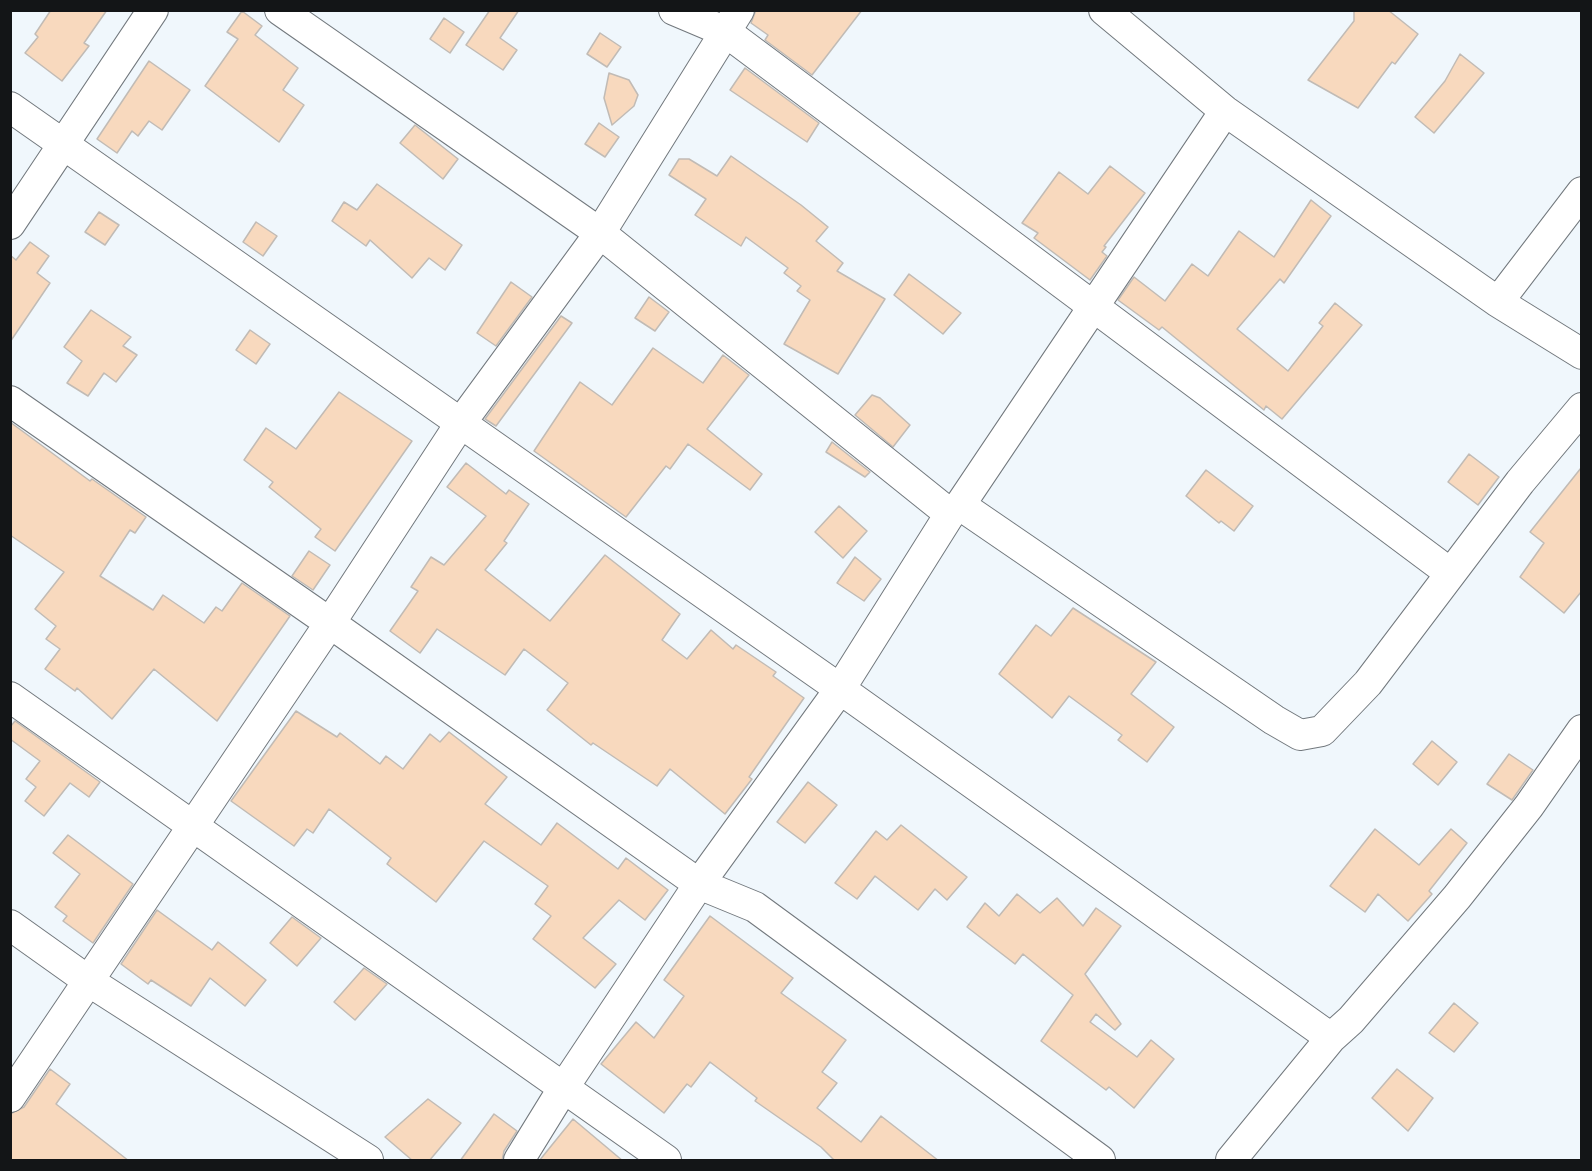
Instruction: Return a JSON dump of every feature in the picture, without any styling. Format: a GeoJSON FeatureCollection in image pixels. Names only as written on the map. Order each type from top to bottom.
{"type":"FeatureCollection","features":[{"type":"Feature","properties":{"kind":"street"},"geometry":{"type":"LineString","coordinates":[[10,224],[153,10]]}},
{"type":"Feature","properties":{"kind":"street"},"geometry":{"type":"LineString","coordinates":[[280,10],[600,232],[955,510],[1300,735],[1322,731],[1368,683],[1450,573],[1581,408]]}},
{"type":"Feature","properties":{"kind":"street"},"geometry":{"type":"LineString","coordinates":[[674,10],[732,21],[1095,306],[1450,573]]}},
{"type":"Feature","properties":{"kind":"street"},"geometry":{"type":"LineString","coordinates":[[1104,10],[1225,111],[1498,302],[1581,354]]}},
{"type":"Feature","properties":{"kind":"street"},"geometry":{"type":"LineString","coordinates":[[10,1097],[90,982],[460,424],[600,232],[732,21]]}},
{"type":"Feature","properties":{"kind":"street"},"geometry":{"type":"LineString","coordinates":[[10,107],[840,689],[1331,1038]]}},
{"type":"Feature","properties":{"kind":"street"},"geometry":{"type":"LineString","coordinates":[[519,1161],[564,1087],[699,884],[840,689],[955,510],[1225,111]]}},
{"type":"Feature","properties":{"kind":"street"},"geometry":{"type":"LineString","coordinates":[[1498,302],[1581,192]]}},
{"type":"Feature","properties":{"kind":"street"},"geometry":{"type":"LineString","coordinates":[[10,401],[330,623],[699,884],[755,907],[1100,1161]]}},
{"type":"Feature","properties":{"kind":"street"},"geometry":{"type":"LineString","coordinates":[[10,697],[666,1161]]}},
{"type":"Feature","properties":{"kind":"street"},"geometry":{"type":"LineString","coordinates":[[1231,1161],[1331,1038],[1351,1020],[1457,897],[1529,806],[1581,730]]}},
{"type":"Feature","properties":{"kind":"street"},"geometry":{"type":"LineString","coordinates":[[10,926],[90,982],[368,1161]]}},
{"type":"Feature","properties":{"kind":"building"},"geometry":{"type":"Polygon","coordinates":[[[51,10],[107,10],[84,43],[89,46],[62,81],[25,53],[38,37],[35,34],[51,10]]]}},
{"type":"Feature","properties":{"kind":"building"},"geometry":{"type":"Polygon","coordinates":[[[490,10],[519,10],[500,38],[517,50],[503,70],[466,45],[490,10]]]}},
{"type":"Feature","properties":{"kind":"building"},"geometry":{"type":"Polygon","coordinates":[[[756,10],[862,10],[812,75],[765,40],[768,35],[751,23],[756,10]]]}},
{"type":"Feature","properties":{"kind":"building"},"geometry":{"type":"Polygon","coordinates":[[[1354,10],[1388,10],[1418,34],[1395,64],[1392,62],[1358,108],[1308,80],[1354,21],[1354,10]]]}},
{"type":"Feature","properties":{"kind":"building"},"geometry":{"type":"Polygon","coordinates":[[[242,11],[262,26],[255,35],[298,68],[283,90],[304,105],[279,142],[205,86],[238,39],[227,32],[242,11]]]}},
{"type":"Feature","properties":{"kind":"building"},"geometry":{"type":"Polygon","coordinates":[[[444,18],[464,32],[450,53],[430,39],[444,18]]]}},
{"type":"Feature","properties":{"kind":"building"},"geometry":{"type":"Polygon","coordinates":[[[600,33],[621,47],[607,67],[587,54],[600,33]]]}},
{"type":"Feature","properties":{"kind":"building"},"geometry":{"type":"Polygon","coordinates":[[[1460,54],[1484,73],[1434,133],[1415,117],[1445,81],[1460,54]]]}},
{"type":"Feature","properties":{"kind":"building"},"geometry":{"type":"Polygon","coordinates":[[[149,61],[190,90],[162,130],[149,121],[138,136],[132,131],[117,153],[97,139],[149,61]]]}},
{"type":"Feature","properties":{"kind":"building"},"geometry":{"type":"Polygon","coordinates":[[[745,68],[819,123],[807,142],[730,90],[745,68]]]}},
{"type":"Feature","properties":{"kind":"building"},"geometry":{"type":"Polygon","coordinates":[[[609,73],[629,80],[638,95],[634,106],[612,125],[604,98],[609,73]]]}},
{"type":"Feature","properties":{"kind":"building"},"geometry":{"type":"Polygon","coordinates":[[[599,123],[619,137],[605,157],[585,144],[599,123]]]}},
{"type":"Feature","properties":{"kind":"building"},"geometry":{"type":"Polygon","coordinates":[[[415,125],[458,159],[443,179],[400,143],[415,125]]]}},
{"type":"Feature","properties":{"kind":"building"},"geometry":{"type":"Polygon","coordinates":[[[731,156],[801,205],[828,227],[816,241],[843,263],[837,271],[885,299],[838,374],[784,344],[810,300],[797,291],[801,286],[784,273],[788,268],[746,237],[741,246],[695,215],[706,199],[669,175],[679,159],[689,159],[717,176],[731,156]]]}},
{"type":"Feature","properties":{"kind":"building"},"geometry":{"type":"Polygon","coordinates":[[[1110,166],[1145,193],[1104,246],[1106,247],[1102,252],[1107,256],[1090,280],[1034,238],[1038,233],[1022,223],[1059,172],[1088,194],[1110,166]]]}},
{"type":"Feature","properties":{"kind":"building"},"geometry":{"type":"Polygon","coordinates":[[[377,184],[462,245],[445,270],[429,258],[412,278],[370,240],[366,246],[332,221],[344,202],[357,210],[377,184]]]}},
{"type":"Feature","properties":{"kind":"building"},"geometry":{"type":"Polygon","coordinates":[[[1311,200],[1331,216],[1284,283],[1280,279],[1237,329],[1288,371],[1323,326],[1319,323],[1335,303],[1362,325],[1282,419],[1266,406],[1264,410],[1162,327],[1159,330],[1118,300],[1134,277],[1165,301],[1192,264],[1208,276],[1239,231],[1274,257],[1311,200]]]}},
{"type":"Feature","properties":{"kind":"building"},"geometry":{"type":"Polygon","coordinates":[[[99,212],[119,225],[105,245],[85,232],[99,212]]]}},
{"type":"Feature","properties":{"kind":"building"},"geometry":{"type":"Polygon","coordinates":[[[256,222],[277,236],[263,256],[243,242],[256,222]]]}},
{"type":"Feature","properties":{"kind":"building"},"geometry":{"type":"Polygon","coordinates":[[[30,242],[49,256],[37,273],[50,283],[10,342],[10,255],[16,260],[30,242]]]}},
{"type":"Feature","properties":{"kind":"building"},"geometry":{"type":"Polygon","coordinates":[[[909,274],[961,313],[943,334],[894,295],[909,274]]]}},
{"type":"Feature","properties":{"kind":"building"},"geometry":{"type":"Polygon","coordinates":[[[511,282],[532,297],[496,346],[477,333],[511,282]]]}},
{"type":"Feature","properties":{"kind":"building"},"geometry":{"type":"Polygon","coordinates":[[[649,297],[669,312],[655,331],[635,318],[649,297]]]}},
{"type":"Feature","properties":{"kind":"building"},"geometry":{"type":"Polygon","coordinates":[[[91,310],[131,337],[123,346],[137,355],[116,382],[104,373],[88,396],[67,383],[82,361],[64,347],[91,310]]]}},
{"type":"Feature","properties":{"kind":"building"},"geometry":{"type":"Polygon","coordinates":[[[561,316],[572,323],[496,426],[485,419],[561,316]]]}},
{"type":"Feature","properties":{"kind":"building"},"geometry":{"type":"Polygon","coordinates":[[[250,330],[270,344],[256,364],[236,350],[250,330]]]}},
{"type":"Feature","properties":{"kind":"building"},"geometry":{"type":"Polygon","coordinates":[[[653,348],[703,383],[723,355],[749,375],[707,429],[762,474],[750,490],[688,444],[670,469],[666,466],[626,517],[534,451],[580,382],[612,405],[653,348]]]}},
{"type":"Feature","properties":{"kind":"building"},"geometry":{"type":"Polygon","coordinates":[[[339,392],[412,441],[335,551],[315,537],[321,529],[269,487],[273,482],[244,460],[266,428],[296,449],[339,392]]]}},
{"type":"Feature","properties":{"kind":"building"},"geometry":{"type":"Polygon","coordinates":[[[872,395],[880,398],[910,425],[893,447],[855,415],[872,395]]]}},
{"type":"Feature","properties":{"kind":"building"},"geometry":{"type":"Polygon","coordinates":[[[10,422],[90,481],[92,479],[146,517],[135,533],[130,530],[100,576],[153,610],[163,595],[204,623],[216,607],[222,611],[242,583],[290,616],[217,721],[154,669],[112,719],[77,688],[75,691],[45,669],[60,649],[46,639],[56,626],[35,609],[64,572],[10,535],[10,422]]]}},
{"type":"Feature","properties":{"kind":"building"},"geometry":{"type":"Polygon","coordinates":[[[832,442],[870,472],[865,477],[826,452],[832,442]]]}},
{"type":"Feature","properties":{"kind":"building"},"geometry":{"type":"Polygon","coordinates":[[[1469,454],[1499,477],[1478,505],[1448,482],[1469,454]]]}},
{"type":"Feature","properties":{"kind":"building"},"geometry":{"type":"Polygon","coordinates":[[[466,463],[506,494],[509,490],[529,504],[504,541],[507,543],[485,570],[550,621],[605,555],[680,614],[662,640],[687,659],[711,630],[733,649],[736,645],[776,672],[773,676],[804,698],[749,777],[752,779],[725,814],[670,769],[657,786],[593,743],[591,745],[547,710],[568,683],[524,649],[505,675],[437,629],[420,653],[390,631],[418,591],[411,587],[431,557],[444,565],[486,516],[447,487],[466,463]]]}},
{"type":"Feature","properties":{"kind":"building"},"geometry":{"type":"Polygon","coordinates":[[[1581,468],[1581,592],[1564,613],[1520,577],[1544,543],[1530,532],[1581,468]]]}},
{"type":"Feature","properties":{"kind":"building"},"geometry":{"type":"Polygon","coordinates":[[[1206,470],[1253,506],[1234,531],[1221,521],[1219,523],[1186,496],[1206,470]]]}},
{"type":"Feature","properties":{"kind":"building"},"geometry":{"type":"Polygon","coordinates":[[[839,506],[867,531],[843,558],[815,532],[839,506]]]}},
{"type":"Feature","properties":{"kind":"building"},"geometry":{"type":"Polygon","coordinates":[[[309,551],[330,565],[313,590],[292,576],[309,551]]]}},
{"type":"Feature","properties":{"kind":"building"},"geometry":{"type":"Polygon","coordinates":[[[855,557],[881,579],[864,601],[837,583],[855,557]]]}},
{"type":"Feature","properties":{"kind":"building"},"geometry":{"type":"Polygon","coordinates":[[[1073,608],[1156,662],[1131,694],[1174,727],[1147,762],[1118,740],[1122,735],[1069,696],[1052,718],[999,674],[1036,625],[1051,636],[1073,608]]]}},
{"type":"Feature","properties":{"kind":"building"},"geometry":{"type":"Polygon","coordinates":[[[296,711],[337,737],[340,733],[380,764],[386,756],[403,769],[430,734],[440,742],[449,732],[507,777],[485,804],[541,845],[557,823],[618,869],[626,858],[668,890],[645,920],[619,900],[583,938],[616,964],[595,988],[533,939],[551,916],[535,904],[548,886],[484,841],[436,902],[387,864],[391,858],[329,809],[313,833],[307,829],[294,846],[231,801],[296,711]]]}},
{"type":"Feature","properties":{"kind":"building"},"geometry":{"type":"Polygon","coordinates":[[[15,721],[100,782],[89,797],[70,783],[44,816],[25,801],[36,787],[26,779],[40,761],[10,739],[10,727],[15,721]]]}},
{"type":"Feature","properties":{"kind":"building"},"geometry":{"type":"Polygon","coordinates":[[[1432,741],[1457,762],[1438,785],[1413,764],[1432,741]]]}},
{"type":"Feature","properties":{"kind":"building"},"geometry":{"type":"Polygon","coordinates":[[[1509,754],[1533,770],[1512,800],[1487,784],[1509,754]]]}},
{"type":"Feature","properties":{"kind":"building"},"geometry":{"type":"Polygon","coordinates":[[[808,782],[837,805],[805,843],[777,822],[808,782]]]}},
{"type":"Feature","properties":{"kind":"building"},"geometry":{"type":"Polygon","coordinates":[[[901,825],[967,877],[947,900],[935,889],[918,910],[875,876],[857,899],[835,883],[876,831],[887,840],[901,825]]]}},
{"type":"Feature","properties":{"kind":"building"},"geometry":{"type":"Polygon","coordinates":[[[1375,829],[1419,865],[1451,829],[1467,843],[1429,891],[1432,894],[1408,921],[1378,894],[1365,912],[1330,886],[1375,829]]]}},
{"type":"Feature","properties":{"kind":"building"},"geometry":{"type":"Polygon","coordinates":[[[68,835],[133,884],[93,943],[63,921],[67,916],[55,907],[80,874],[53,853],[68,835]]]}},
{"type":"Feature","properties":{"kind":"building"},"geometry":{"type":"Polygon","coordinates":[[[1017,894],[1040,913],[1057,898],[1083,926],[1096,908],[1121,926],[1085,974],[1121,1024],[1115,1030],[1096,1014],[1090,1022],[1137,1057],[1151,1040],[1174,1059],[1134,1108],[1109,1087],[1106,1090],[1041,1041],[1073,995],[1023,954],[1015,964],[967,927],[985,903],[999,916],[1017,894]]]}},
{"type":"Feature","properties":{"kind":"building"},"geometry":{"type":"Polygon","coordinates":[[[157,910],[212,950],[218,942],[266,980],[245,1006],[210,978],[191,1006],[151,980],[148,984],[121,964],[157,910]]]}},
{"type":"Feature","properties":{"kind":"building"},"geometry":{"type":"Polygon","coordinates":[[[710,916],[793,978],[781,993],[846,1040],[822,1072],[837,1083],[817,1108],[861,1142],[881,1116],[939,1161],[835,1161],[821,1147],[755,1101],[757,1098],[710,1062],[691,1087],[687,1084],[664,1113],[601,1064],[636,1022],[654,1038],[684,996],[664,980],[710,916]]]}},
{"type":"Feature","properties":{"kind":"building"},"geometry":{"type":"Polygon","coordinates":[[[292,917],[321,938],[297,966],[270,943],[292,917]]]}},
{"type":"Feature","properties":{"kind":"building"},"geometry":{"type":"Polygon","coordinates":[[[364,968],[387,984],[355,1020],[334,1002],[364,968]]]}},
{"type":"Feature","properties":{"kind":"building"},"geometry":{"type":"Polygon","coordinates":[[[1454,1003],[1478,1023],[1454,1052],[1429,1033],[1454,1003]]]}},
{"type":"Feature","properties":{"kind":"building"},"geometry":{"type":"Polygon","coordinates":[[[50,1069],[70,1084],[56,1104],[129,1161],[10,1161],[10,1114],[24,1107],[50,1069]]]}},
{"type":"Feature","properties":{"kind":"building"},"geometry":{"type":"Polygon","coordinates":[[[1397,1069],[1433,1098],[1408,1131],[1372,1098],[1397,1069]]]}},
{"type":"Feature","properties":{"kind":"building"},"geometry":{"type":"Polygon","coordinates":[[[428,1099],[461,1123],[429,1161],[413,1161],[385,1137],[428,1099]]]}},
{"type":"Feature","properties":{"kind":"building"},"geometry":{"type":"Polygon","coordinates":[[[494,1114],[517,1131],[504,1151],[502,1161],[460,1161],[494,1114]]]}},
{"type":"Feature","properties":{"kind":"building"},"geometry":{"type":"Polygon","coordinates":[[[573,1119],[623,1161],[539,1161],[573,1119]]]}}]}
